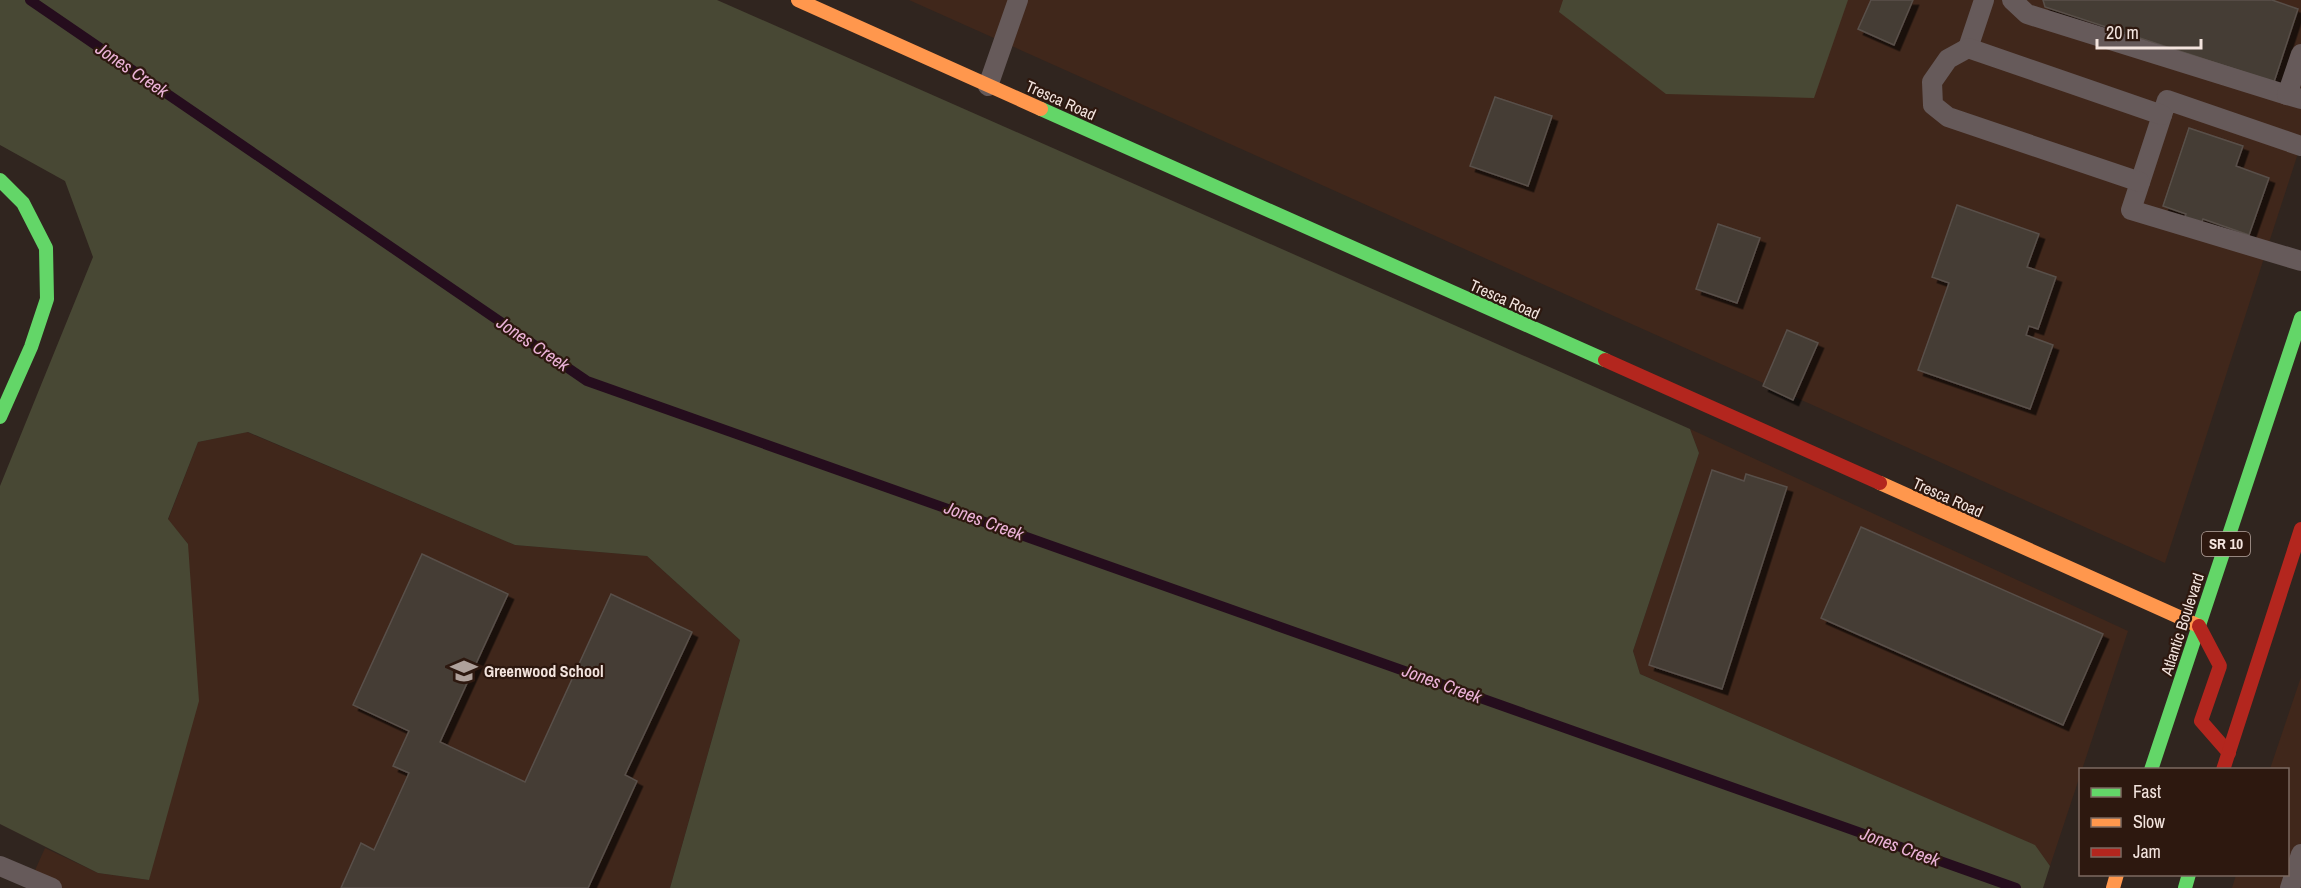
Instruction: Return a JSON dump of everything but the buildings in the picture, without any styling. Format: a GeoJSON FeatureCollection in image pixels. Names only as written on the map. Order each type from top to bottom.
{"type":"FeatureCollection","features":[{"type":"Feature","properties":{"kind":"main road","name":"Tresca Road"},"geometry":{"type":"LineString","coordinates":[[798,0],[2199,626]]}},
{"type":"Feature","properties":{"kind":"main road"},"geometry":{"type":"LineString","coordinates":[[0,180],[24,203],[46,248],[47,299],[31,347],[0,417]]}},
{"type":"Feature","properties":{"kind":"main road","name":"Atlantic Boulevard"},"geometry":{"type":"LineString","coordinates":[[2152,768],[2301,318]]}},
{"type":"Feature","properties":{"kind":"main road"},"geometry":{"type":"LineString","coordinates":[[2224,768],[2301,529]]}},
{"type":"Feature","properties":{"kind":"main road"},"geometry":{"type":"LineString","coordinates":[[2199,626],[2220,666],[2201,721],[2229,753]]}},
{"type":"Feature","properties":{"kind":"lane"},"geometry":{"type":"LineString","coordinates":[[988,86],[1018,0]]}},
{"type":"Feature","properties":{"kind":"lane"},"geometry":{"type":"LineString","coordinates":[[1983,0],[1968,48],[1948,59],[1932,81],[1933,105],[1948,117],[2140,182]]}},
{"type":"Feature","properties":{"kind":"lane"},"geometry":{"type":"LineString","coordinates":[[2012,0],[2027,14],[2294,97],[2301,54]]}},
{"type":"Feature","properties":{"kind":"lane"},"geometry":{"type":"LineString","coordinates":[[1968,48],[2162,115]]}},
{"type":"Feature","properties":{"kind":"lane"},"geometry":{"type":"LineString","coordinates":[[2301,146],[2167,100],[2131,210],[2301,261]]}},
{"type":"Feature","properties":{"kind":"lane"},"geometry":{"type":"LineString","coordinates":[[2290,888],[2301,854]]}},
{"type":"Feature","properties":{"kind":"lane"},"geometry":{"type":"LineString","coordinates":[[0,866],[52,888]]}},
{"type":"Feature","properties":{"kind":"shaded area"},"geometry":{"type":"Polygon","coordinates":[[[909,0],[2301,0],[2301,144],[2165,563],[909,0]]]}},
{"type":"Feature","properties":{"kind":"shaded area"},"geometry":{"type":"Polygon","coordinates":[[[1690,429],[2128,631],[2083,768],[2079,768],[2079,779],[2050,866],[2034,845],[1640,674],[1633,651],[1699,453],[1690,429]]]}},
{"type":"Feature","properties":{"kind":"shaded area","name":"Greenwood School"},"geometry":{"type":"Polygon","coordinates":[[[247,432],[515,545],[647,556],[740,640],[670,888],[27,888],[45,848],[98,873],[149,880],[188,544],[168,520],[198,442],[247,432]]]}},
{"type":"Feature","properties":{"kind":"shaded area"},"geometry":{"type":"Polygon","coordinates":[[[2301,677],[2301,888],[2232,888],[2236,876],[2289,876],[2289,768],[2270,768],[2301,677]]]}},
{"type":"Feature","properties":{"kind":"green space"},"geometry":{"type":"Polygon","coordinates":[[[0,0],[717,0],[1690,429],[1699,453],[1633,651],[1640,674],[2035,845],[2050,866],[2043,888],[670,888],[740,640],[647,556],[515,545],[248,432],[198,442],[168,519],[188,544],[199,701],[149,880],[98,873],[0,824],[0,486],[93,257],[65,181],[0,145],[0,0]]]}},
{"type":"Feature","properties":{"kind":"green space"},"geometry":{"type":"Polygon","coordinates":[[[1563,0],[1848,0],[1814,98],[1666,94],[1559,12],[1563,0]]]}},
{"type":"Feature","properties":{"kind":"waterway","name":"Jones Creek"},"geometry":{"type":"LineString","coordinates":[[30,0],[587,381],[2016,888]]}},
{"type":"Feature","properties":{"kind":"traffic: fast"},"geometry":{"type":"LineString","coordinates":[[1041,109],[1605,360]]}},
{"type":"Feature","properties":{"kind":"traffic: fast"},"geometry":{"type":"LineString","coordinates":[[0,180],[23,203],[46,248],[47,299],[31,347],[0,417]]}},
{"type":"Feature","properties":{"kind":"traffic: fast"},"geometry":{"type":"LineString","coordinates":[[2152,768],[2301,318]]}},
{"type":"Feature","properties":{"kind":"traffic: fast"},"geometry":{"type":"LineString","coordinates":[[2185,888],[2188,876]]}},
{"type":"Feature","properties":{"kind":"traffic: slow"},"geometry":{"type":"LineString","coordinates":[[798,0],[1041,109]]}},
{"type":"Feature","properties":{"kind":"traffic: slow"},"geometry":{"type":"LineString","coordinates":[[1880,483],[2199,626]]}},
{"type":"Feature","properties":{"kind":"traffic: slow"},"geometry":{"type":"LineString","coordinates":[[2113,888],[2116,876]]}},
{"type":"Feature","properties":{"kind":"traffic: jam"},"geometry":{"type":"LineString","coordinates":[[1605,360],[1880,483]]}},
{"type":"Feature","properties":{"kind":"traffic: jam"},"geometry":{"type":"LineString","coordinates":[[2224,768],[2301,529]]}},
{"type":"Feature","properties":{"kind":"traffic: jam"},"geometry":{"type":"LineString","coordinates":[[2199,626],[2220,666],[2201,721],[2229,753]]}},
{"type":"Feature","properties":{"kind":"place","name":"Greenwood School"},"geometry":{"type":"Point","coordinates":[464,671]}}]}
